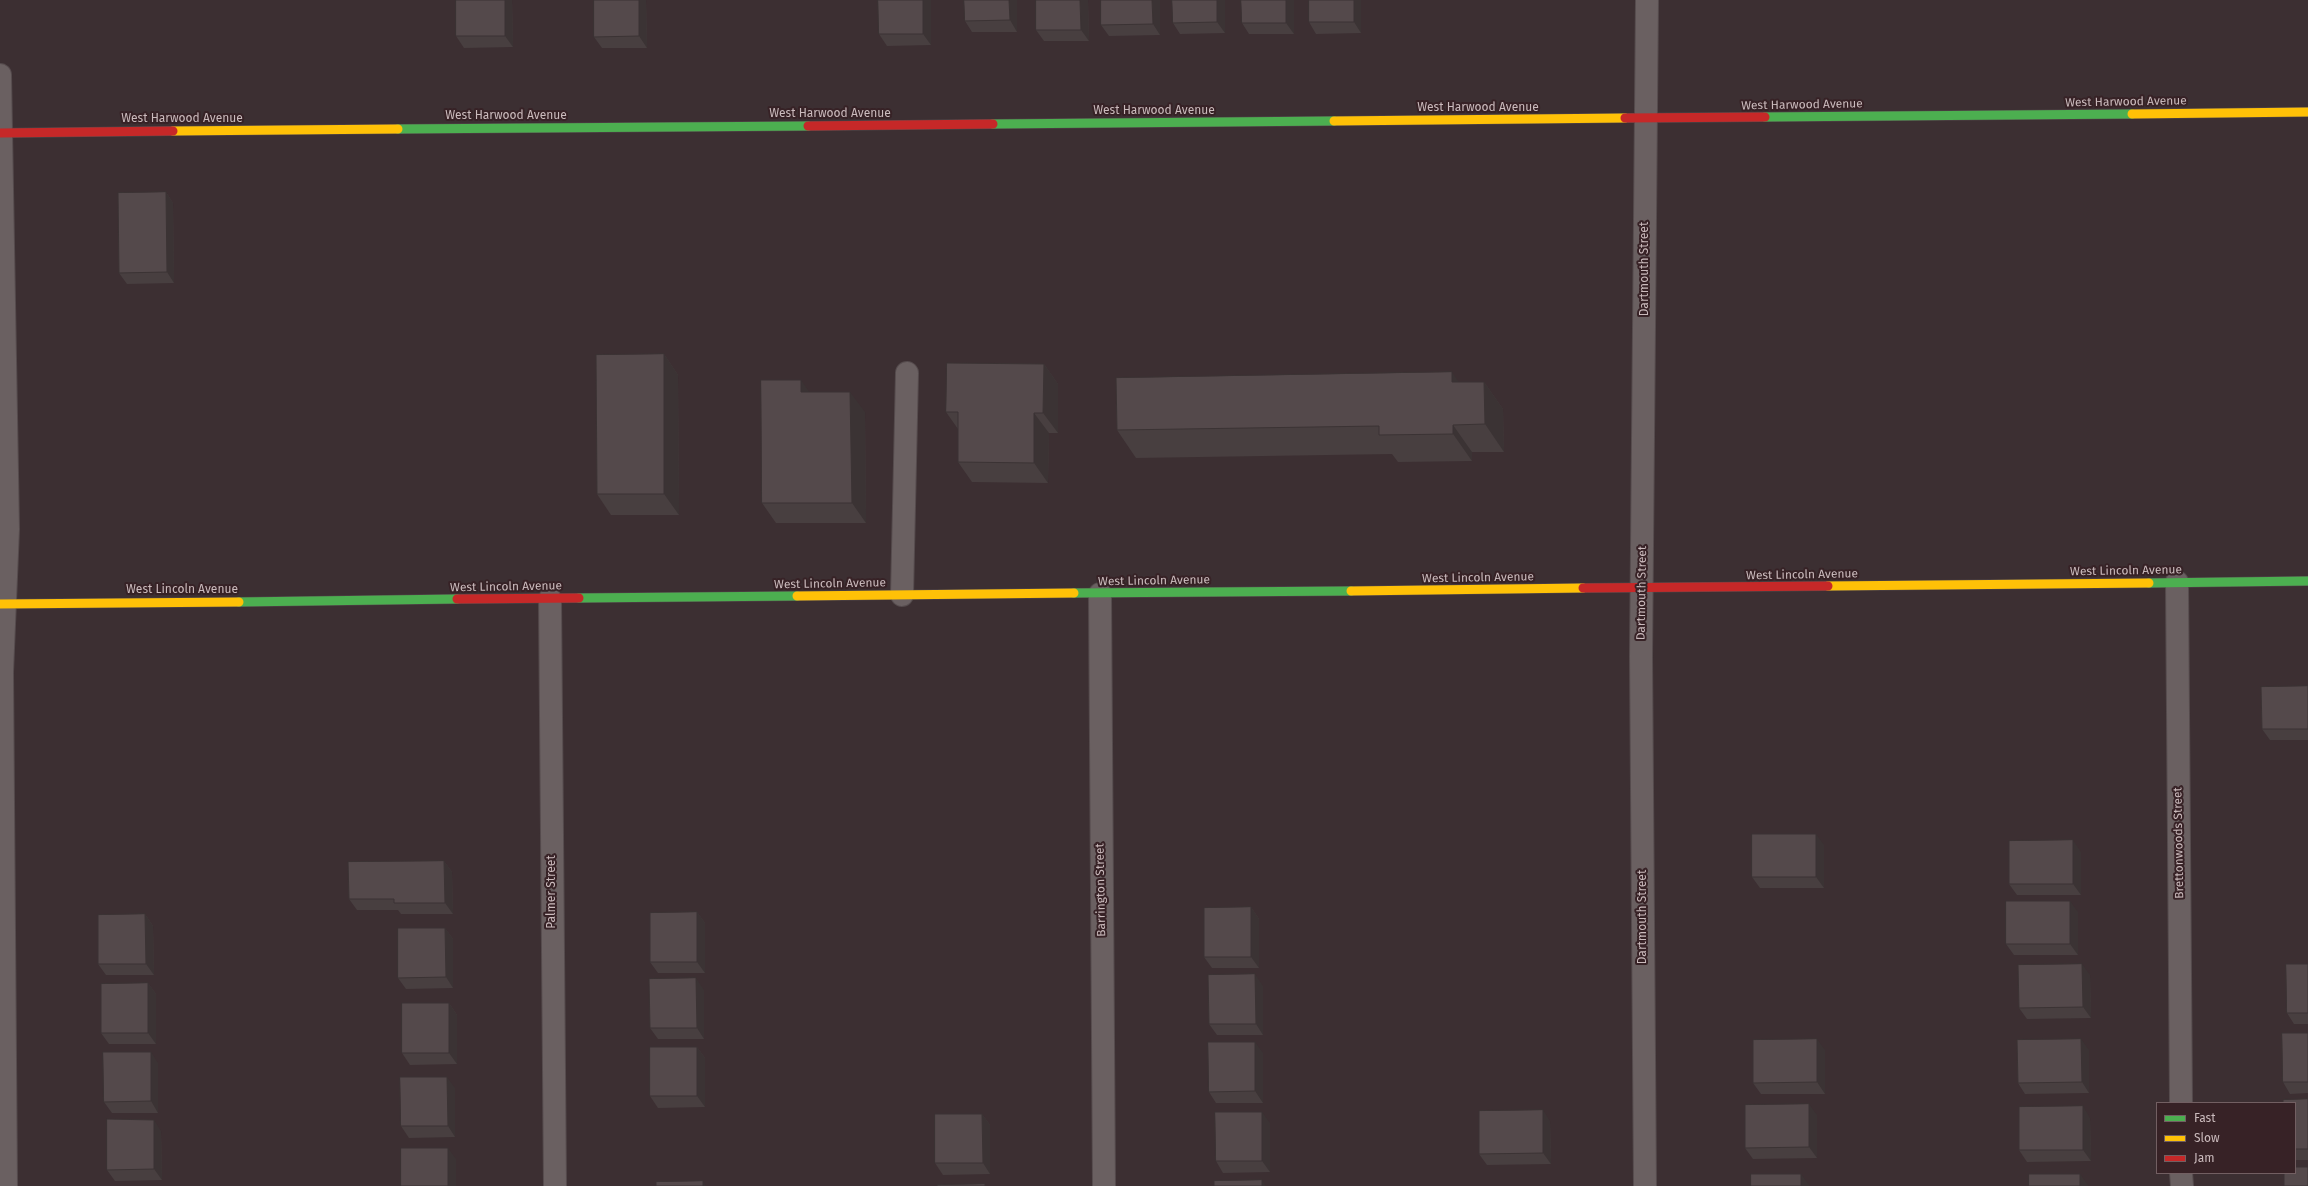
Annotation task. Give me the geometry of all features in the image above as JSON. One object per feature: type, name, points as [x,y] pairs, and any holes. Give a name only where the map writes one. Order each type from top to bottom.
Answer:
[{"type":"street","name":"Dartmouth Street","points":[[1645,1186],[1642,588],[1647,0]]},
{"type":"street","points":[[0,75],[8,529],[3,604],[2,672],[6,1186]]},
{"type":"street","name":"West Harwood Avenue","points":[[0,133],[2308,112]]},
{"type":"street","points":[[902,595],[907,373]]},
{"type":"street","name":"West Lincoln Avenue","points":[[3,604],[2308,581]]},
{"type":"street","name":"Brettonwoods Street","points":[[2177,582],[2181,1102]]},
{"type":"street","name":"Barrington Street","points":[[1100,594],[1104,1186]]},
{"type":"street","name":"Palmer Street","points":[[550,599],[555,1186]]},
{"type":"street","points":[[2182,1174],[2182,1186]]},
{"type":"building","points":[[456,0],[505,0],[505,36],[456,36]]},
{"type":"building","points":[[594,0],[639,0],[639,36],[594,37]]},
{"type":"building","points":[[878,0],[923,0],[923,34],[879,34]]},
{"type":"building","points":[[964,0],[1009,0],[1010,20],[965,21]]},
{"type":"building","points":[[1036,0],[1080,0],[1081,30],[1036,30]]},
{"type":"building","points":[[1101,0],[1152,0],[1153,24],[1101,25]]},
{"type":"building","points":[[1172,0],[1217,0],[1217,22],[1173,23]]},
{"type":"building","points":[[1241,0],[1286,0],[1286,23],[1242,23]]},
{"type":"building","points":[[1309,0],[1354,0],[1354,22],[1309,22]]},
{"type":"building","points":[[166,192],[167,272],[119,273],[118,193]]},
{"type":"building","points":[[664,354],[664,494],[597,494],[596,355]]},
{"type":"building","points":[[947,363],[1044,364],[1043,413],[1034,413],[1034,463],[958,462],[958,412],[946,412]]},
{"type":"building","points":[[1452,372],[1452,382],[1484,382],[1485,424],[1453,425],[1453,434],[1379,435],[1379,426],[1117,430],[1116,378]]},
{"type":"building","points":[[761,380],[801,380],[801,392],[850,392],[852,503],[762,503]]},
{"type":"building","points":[[2308,686],[2308,729],[2262,729],[2261,687]]},
{"type":"building","points":[[1752,834],[1816,834],[1816,877],[1752,877]]},
{"type":"building","points":[[2073,840],[2073,884],[2009,884],[2009,841]]},
{"type":"building","points":[[444,861],[445,903],[394,903],[394,899],[349,899],[348,862]]},
{"type":"building","points":[[2006,901],[2070,901],[2070,944],[2006,944]]},
{"type":"building","points":[[1251,907],[1251,957],[1204,957],[1204,908]]},
{"type":"building","points":[[697,912],[697,962],[650,962],[650,913]]},
{"type":"building","points":[[145,914],[146,964],[98,964],[98,915]]},
{"type":"building","points":[[398,928],[445,928],[446,977],[398,978]]},
{"type":"building","points":[[2082,964],[2083,1007],[2019,1008],[2018,965]]},
{"type":"building","points":[[2286,964],[2308,964],[2308,1013],[2287,1013]]},
{"type":"building","points":[[1255,974],[1256,1024],[1209,1024],[1208,975]]},
{"type":"building","points":[[696,978],[697,1028],[650,1028],[649,979]]},
{"type":"building","points":[[148,983],[148,1033],[101,1033],[101,984]]},
{"type":"building","points":[[402,1003],[449,1003],[449,1053],[402,1053]]},
{"type":"building","points":[[2282,1033],[2308,1033],[2308,1082],[2283,1082]]},
{"type":"building","points":[[1817,1039],[1817,1082],[1753,1083],[1753,1040]]},
{"type":"building","points":[[2081,1039],[2082,1082],[2018,1083],[2017,1040]]},
{"type":"building","points":[[1208,1042],[1255,1042],[1255,1091],[1209,1092]]},
{"type":"building","points":[[650,1047],[697,1047],[697,1096],[650,1096]]},
{"type":"building","points":[[103,1052],[151,1052],[151,1101],[104,1102]]},
{"type":"building","points":[[400,1077],[447,1077],[448,1126],[401,1126]]},
{"type":"building","points":[[2308,1099],[2308,1149],[2296,1149],[2296,1102],[2283,1102],[2283,1100]]},
{"type":"building","points":[[1809,1104],[1809,1147],[1745,1148],[1745,1105]]},
{"type":"building","points":[[2083,1106],[2083,1150],[2019,1150],[2019,1107]]},
{"type":"building","points":[[1543,1110],[1543,1153],[1479,1154],[1479,1111]]},
{"type":"building","points":[[1215,1112],[1262,1112],[1262,1161],[1216,1161]]},
{"type":"building","points":[[935,1114],[982,1114],[983,1163],[935,1163]]},
{"type":"building","points":[[107,1119],[154,1120],[154,1169],[107,1170]]},
{"type":"building","points":[[401,1148],[448,1148],[448,1186],[401,1186]]},
{"type":"building","points":[[2296,1167],[2308,1167],[2308,1186],[2284,1186],[2284,1174],[2296,1174]]},
{"type":"building","points":[[1751,1174],[1801,1174],[1801,1186],[1751,1186]]},
{"type":"building","points":[[2029,1174],[2080,1174],[2080,1186],[2029,1186]]},
{"type":"building","points":[[1262,1180],[1262,1186],[1214,1186],[1214,1181]]},
{"type":"building","points":[[703,1181],[703,1186],[656,1186],[656,1182]]},
{"type":"building","points":[[985,1184],[985,1186],[937,1186],[937,1185]]},
{"type":"traffic: fast","points":[[1765,117],[2132,114]]},
{"type":"traffic: fast","points":[[993,124],[1334,121]]},
{"type":"traffic: fast","points":[[398,129],[808,126]]},
{"type":"traffic: fast","points":[[2149,583],[2308,581]]},
{"type":"traffic: fast","points":[[1074,593],[1351,591]]},
{"type":"traffic: fast","points":[[579,598],[797,596]]},
{"type":"traffic: fast","points":[[239,602],[457,599]]},
{"type":"traffic: slow","points":[[2132,114],[2308,112]]},
{"type":"traffic: slow","points":[[1334,121],[1625,118]]},
{"type":"traffic: slow","points":[[173,131],[398,129]]},
{"type":"traffic: slow","points":[[1828,586],[2149,583]]},
{"type":"traffic: slow","points":[[1351,591],[1583,588]]},
{"type":"traffic: slow","points":[[797,596],[1074,593]]},
{"type":"traffic: slow","points":[[0,604],[239,602]]},
{"type":"traffic: jam","points":[[1625,118],[1765,117]]},
{"type":"traffic: jam","points":[[808,126],[993,124]]},
{"type":"traffic: jam","points":[[0,133],[173,131]]},
{"type":"traffic: jam","points":[[1583,588],[1828,586]]},
{"type":"traffic: jam","points":[[457,599],[579,598]]}]
